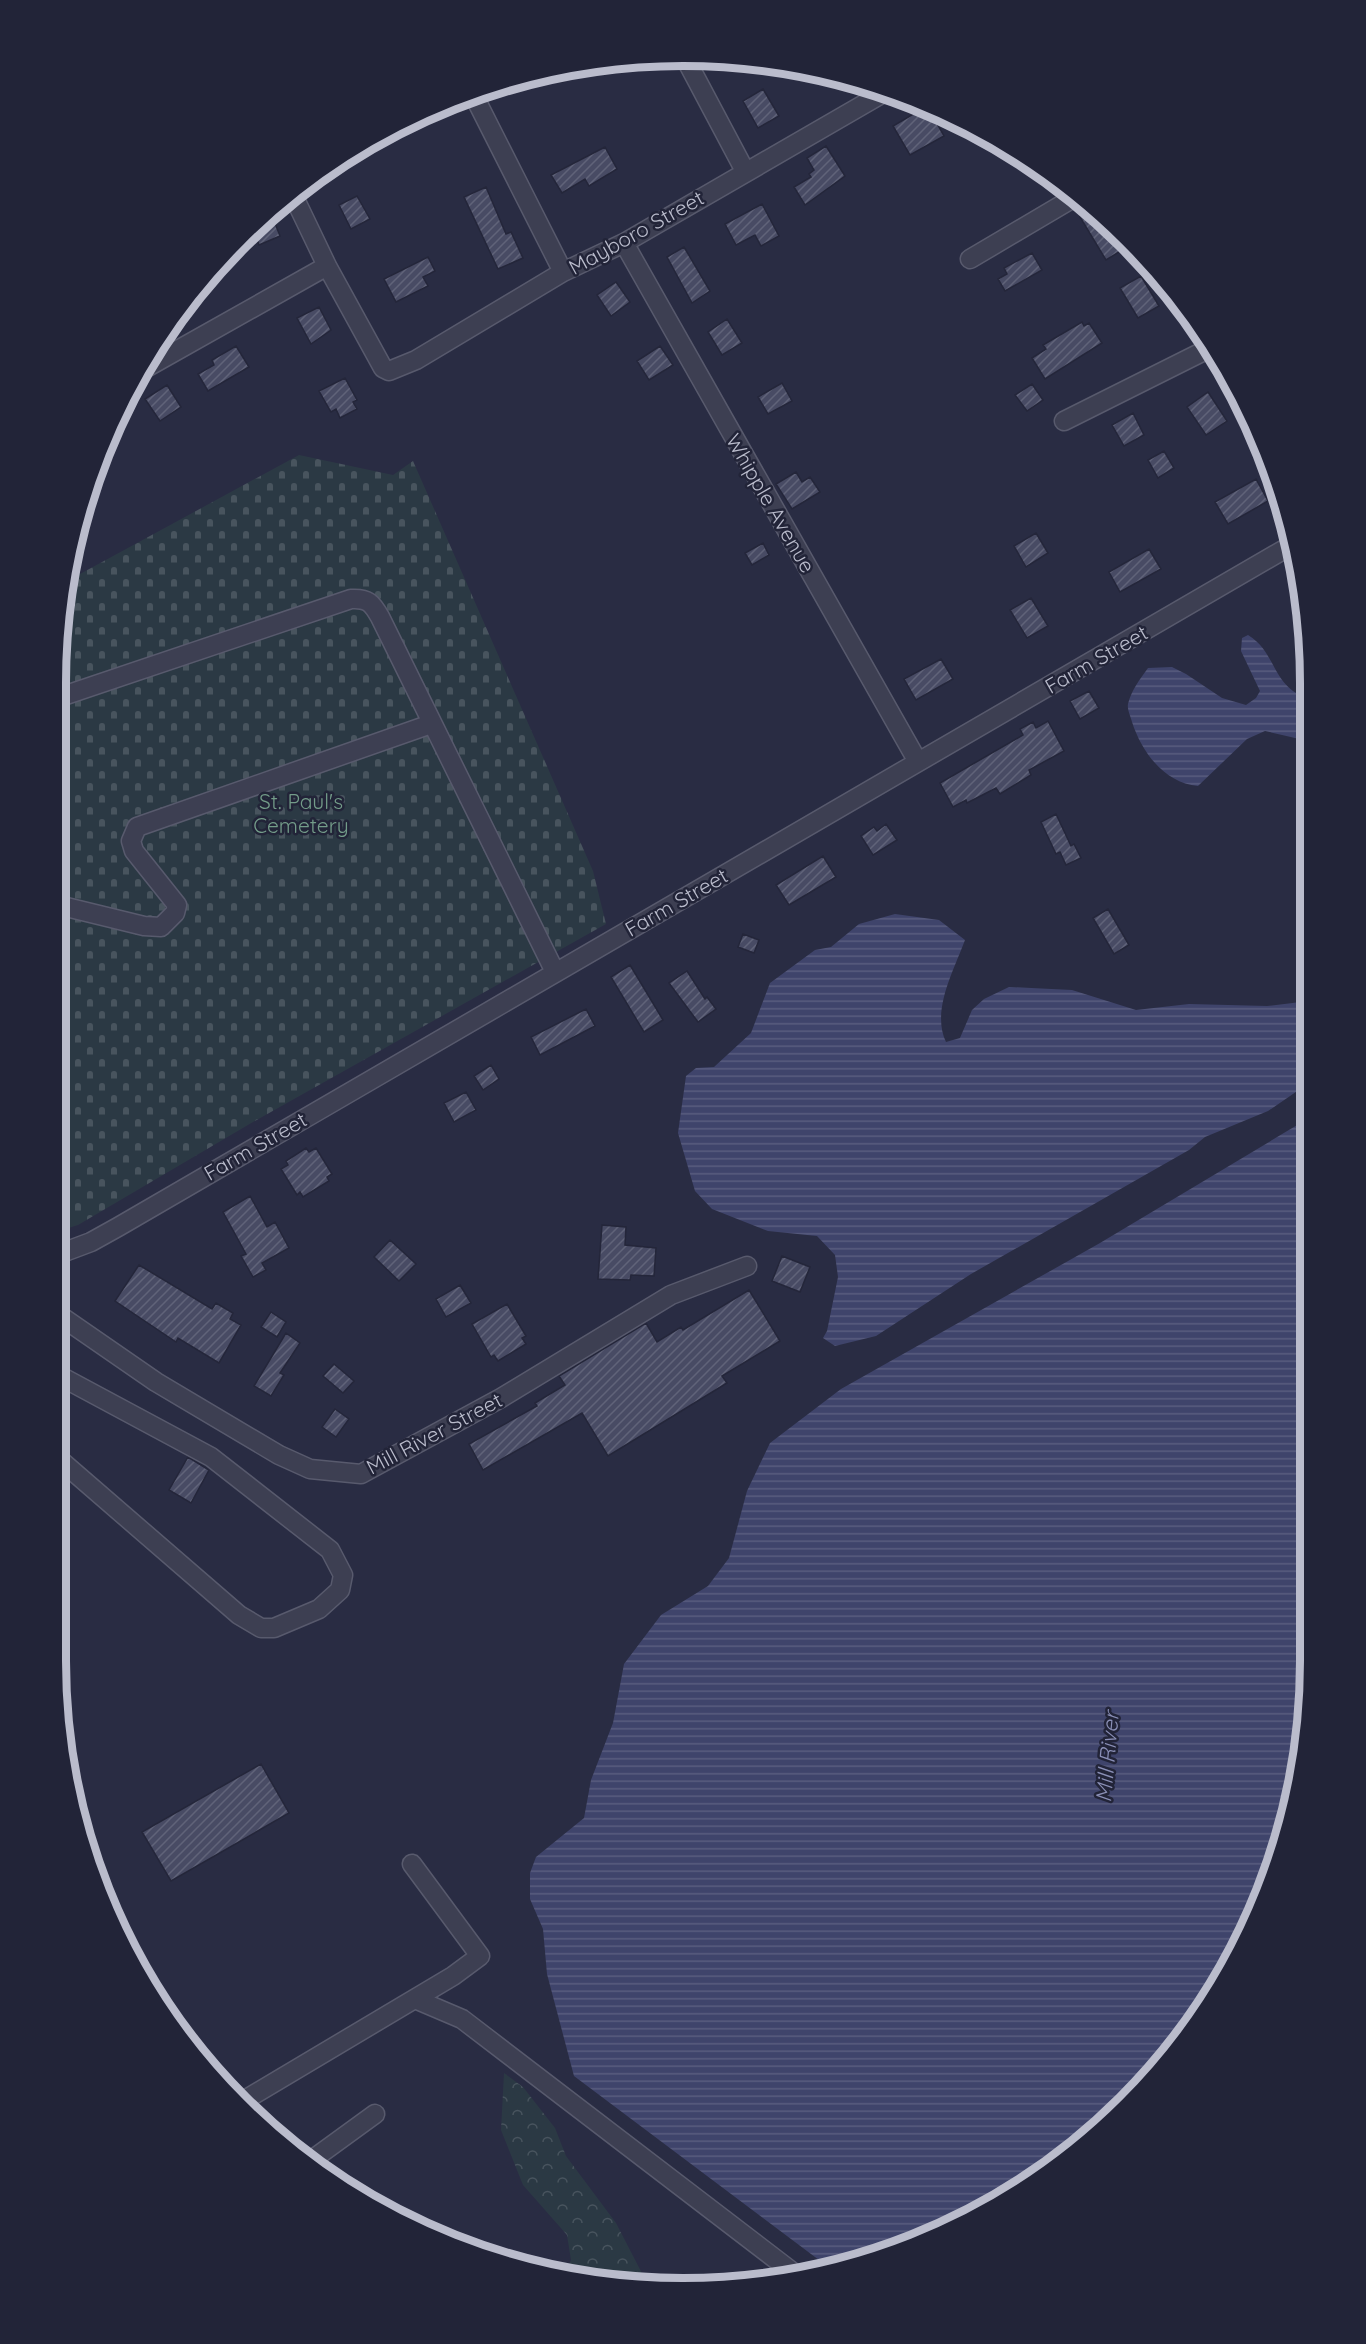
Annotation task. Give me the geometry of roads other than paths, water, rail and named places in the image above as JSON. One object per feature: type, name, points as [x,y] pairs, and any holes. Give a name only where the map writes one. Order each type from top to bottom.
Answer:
[{"type":"street","points":[[689,66],[745,171]]},
{"type":"street","name":"Mayboro Street","points":[[327,266],[383,368],[387,370],[400,368],[563,272],[624,243],[876,97]]},
{"type":"street","points":[[477,102],[563,272]]},
{"type":"street","points":[[970,259],[1068,201]]},
{"type":"street","points":[[156,362],[327,266],[297,202]]},
{"type":"street","name":"Whipple Avenue","points":[[624,243],[918,762]]},
{"type":"street","points":[[1064,421],[1203,351]]},
{"type":"street","name":"Farm Street","points":[[66,1251],[91,1242],[118,1227],[1285,549]]},
{"type":"street","points":[[66,695],[351,599],[364,599],[371,603],[380,617],[555,972]]},
{"type":"street","points":[[66,906],[144,926],[161,927],[175,914],[177,905],[134,852],[131,841],[137,827],[431,724]]},
{"type":"street","name":"Mill River Street","points":[[66,1320],[156,1382],[279,1455],[310,1468],[361,1474],[501,1398],[671,1295],[747,1266]]},
{"type":"street","points":[[66,1382],[211,1457],[330,1550],[343,1575],[340,1590],[319,1609],[274,1628],[261,1628],[239,1616],[66,1465]]},
{"type":"street","points":[[248,2098],[453,1977],[480,1956],[412,1864]]},
{"type":"street","points":[[415,2000],[462,2019],[788,2269]]},
{"type":"street","points":[[316,2157],[375,2114]]},
{"type":"water","points":[[1248,635],[1258,642],[1280,678],[1300,695],[1300,739],[1265,731],[1247,739],[1198,786],[1186,784],[1165,773],[1142,745],[1129,713],[1129,699],[1148,668],[1172,667],[1222,698],[1246,705],[1256,698],[1260,691],[1241,651],[1242,638]]},
{"type":"water","points":[[895,914],[939,920],[965,940],[950,977],[943,1004],[942,1030],[946,1042],[960,1038],[972,1010],[984,999],[1009,987],[1072,990],[1136,1010],[1189,1004],[1267,1006],[1300,1002],[1300,1089],[1268,1111],[1205,1137],[1189,1150],[971,1274],[876,1336],[835,1346],[823,1338],[827,1331],[838,1277],[835,1255],[817,1236],[768,1231],[712,1209],[695,1191],[678,1133],[686,1076],[696,1068],[714,1067],[751,1033],[770,983],[815,950],[831,947],[859,924]]},
{"type":"water","name":"Mill River","points":[[1300,1123],[1299,1701],[1295,1742],[1279,1821],[1253,1897],[1217,1970],[1196,2004],[1147,2068],[1090,2125],[1026,2174],[956,2214],[881,2245],[821,2262],[574,2076],[547,1974],[543,1929],[530,1899],[530,1873],[536,1857],[584,1818],[591,1780],[613,1723],[624,1664],[661,1615],[708,1586],[729,1558],[747,1491],[770,1443],[841,1389],[1100,1243]]},
{"type":"park label","name":"St. Paul's Cemetery","points":[[301,813]]}]
